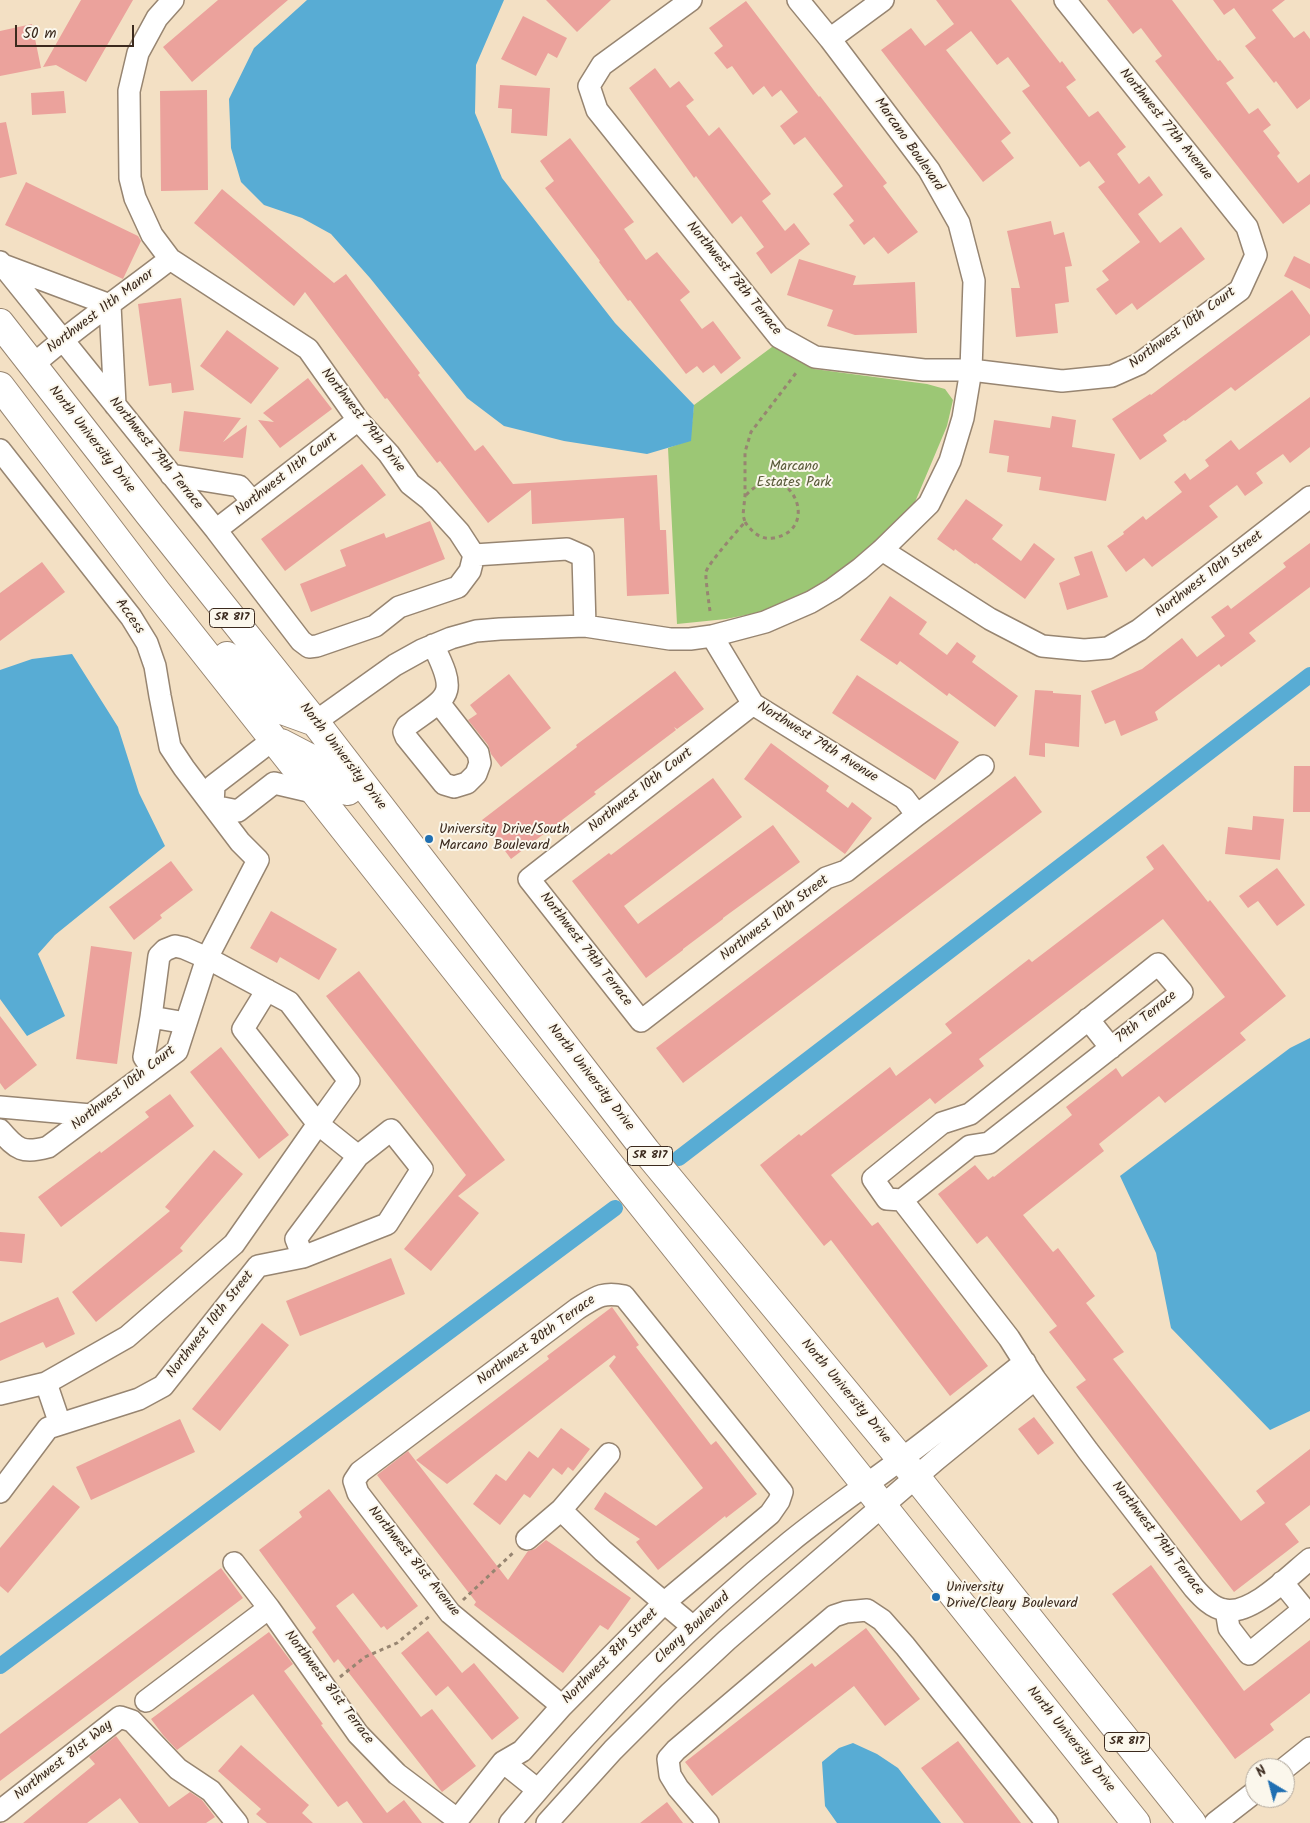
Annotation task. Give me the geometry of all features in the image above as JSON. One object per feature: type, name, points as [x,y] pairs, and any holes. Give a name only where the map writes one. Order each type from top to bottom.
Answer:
[{"type":"main road","name":"North University Drive","points":[[0,323],[315,722],[646,1151],[908,1468],[1192,1823]]},
{"type":"main road","name":"North University Drive","points":[[8,396],[156,591],[1136,1823]]},
{"type":"main road","points":[[8,396],[59,399]]},
{"type":"main road","points":[[156,591],[179,606],[279,708],[315,722]]},
{"type":"main road","points":[[274,739],[329,768],[457,924],[464,928],[475,930]]},
{"type":"street","name":"Northwest 79th Drive","points":[[173,0],[156,18],[141,47],[133,70],[129,91],[130,178],[135,198],[152,235],[170,259],[308,349],[358,420],[389,454],[410,484],[429,498],[459,532],[474,555]]},
{"type":"street","name":"Northwest 78th Terrace","points":[[691,0],[602,65],[589,86],[597,110],[779,336],[815,357],[924,370],[971,370]]},
{"type":"street","name":"Marcano Boulevard","points":[[315,722],[395,665],[450,638],[476,631],[585,626],[670,639],[712,636],[764,622],[811,602],[833,589],[882,550],[929,504],[950,461],[963,418],[971,370],[974,281],[959,223],[929,170],[830,39],[798,0]]},
{"type":"street","points":[[830,39],[883,0]]},
{"type":"street","name":"Northwest 77th Avenue","points":[[1065,0],[1247,228],[1256,255]]},
{"type":"street","name":"Northwest 10th Court","points":[[971,370],[1062,381],[1112,376],[1139,364],[1240,290],[1256,255]]},
{"type":"street","name":"Northwest 11th Manor","points":[[33,365],[63,339],[170,259]]},
{"type":"street","points":[[1,264],[110,305],[115,404]]},
{"type":"street","name":"Northwest 79th Terrace","points":[[1,264],[216,530],[301,641],[309,647],[375,626],[399,607],[458,587],[470,570],[474,555]]},
{"type":"street","name":"Northwest 11th Court","points":[[216,530],[358,420]]},
{"type":"street","name":"Access","points":[[0,450],[131,618],[147,643],[155,666],[170,746],[212,806],[240,842],[258,860]]},
{"type":"street","points":[[171,475],[239,486],[252,501]]},
{"type":"street","name":"Northwest 10th Street","points":[[882,550],[990,619],[1042,646],[1084,650],[1108,648],[1139,630],[1310,497]]},
{"type":"street","points":[[474,555],[567,549],[583,556],[585,626]]},
{"type":"street","name":"Northwest 79th Avenue","points":[[712,636],[753,704],[904,798],[917,815]]},
{"type":"street","points":[[434,645],[445,668],[448,680],[447,690],[443,700],[439,703]]},
{"type":"street","name":"Northwest 10th Court","points":[[529,879],[753,704]]},
{"type":"street","points":[[274,739],[214,785],[212,806],[238,811],[274,783],[317,793]]},
{"type":"street","name":"Northwest 10th Street","points":[[641,1021],[826,878],[846,871],[983,766]]},
{"type":"street","name":"Northwest 10th Court","points":[[0,1130],[12,1145],[31,1152],[48,1147],[177,1051],[207,958],[258,860]]},
{"type":"street","name":"Northwest 79th Terrace","points":[[529,879],[641,1021]]},
{"type":"street","points":[[0,1394],[46,1383],[127,1337],[234,1244],[349,1081],[289,1002],[207,958],[175,946],[165,950],[159,956],[144,1057],[152,1069]]},
{"type":"street","name":"79th Terrace","points":[[1158,964],[1182,992],[1111,1048],[989,1143],[970,1146],[902,1200],[887,1198],[873,1179],[942,1123],[970,1114],[1158,964]]},
{"type":"street","points":[[267,990],[243,1029],[318,1124],[358,1156],[296,1239],[303,1257]]},
{"type":"street","points":[[151,1017],[186,1023]]},
{"type":"street","points":[[1088,1019],[1111,1048]]},
{"type":"street","points":[[0,1107],[91,1115]]},
{"type":"street","points":[[958,1118],[970,1146]]},
{"type":"street","name":"Northwest 10th Street","points":[[54,1426],[139,1399],[163,1386],[258,1266],[303,1257],[386,1224],[422,1168],[391,1130],[358,1156]]},
{"type":"street","name":"Northwest 79th Terrace","points":[[902,1200],[1009,1338],[1088,1451],[1194,1588],[1214,1606],[1226,1610]]},
{"type":"street","points":[[234,1244],[258,1266]]},
{"type":"street","name":"Northwest 80th Terrace","points":[[358,1493],[354,1481],[360,1472],[577,1310],[596,1298],[610,1293],[624,1296],[782,1492],[779,1501]]},
{"type":"street","points":[[528,1815],[555,1821],[613,1750],[670,1693],[727,1640],[883,1506],[908,1468],[1030,1370]]},
{"type":"street","points":[[0,1492],[54,1426],[46,1383]]},
{"type":"street","points":[[528,1539],[561,1510],[609,1454]]},
{"type":"street","name":"Cleary Boulevard","points":[[510,1823],[528,1815],[538,1790],[622,1696],[693,1627],[790,1542],[866,1485],[908,1468]]},
{"type":"street","name":"Northwest 81st Avenue","points":[[358,1493],[447,1609],[562,1706]]},
{"type":"street","name":"Northwest 8th Street","points":[[456,1821],[503,1762],[522,1751],[562,1706],[665,1602],[770,1514],[779,1501]]},
{"type":"street","points":[[561,1510],[602,1551],[693,1627]]},
{"type":"street","points":[[1282,1582],[1304,1609],[1248,1654],[1229,1628],[1226,1610],[1242,1608],[1256,1603],[1310,1559]]},
{"type":"street","name":"Northwest 81st Terrace","points":[[234,1562],[358,1734],[398,1774],[456,1821]]},
{"type":"street","points":[[146,1701],[269,1608]]},
{"type":"street","points":[[708,1823],[678,1788],[670,1775],[668,1758],[834,1616],[846,1612],[867,1610],[882,1620],[905,1646],[1047,1823]]},
{"type":"street","name":"Northwest 81st Way","points":[[0,1811],[120,1717],[132,1721],[178,1769],[211,1791],[237,1823]]},
{"type":"street","points":[[1295,1760],[1310,1748]]},
{"type":"street","points":[[503,1762],[538,1790]]},
{"type":"street","points":[[1215,1823],[1245,1800]]},
{"type":"path","points":[[745,496],[765,483],[778,483],[789,488],[797,500],[798,512],[794,526],[788,532],[770,539],[755,535],[744,522],[743,515],[745,452],[751,432],[796,373]]},
{"type":"path","points":[[710,611],[706,572],[712,560],[721,552],[744,522]]},
{"type":"path","points":[[326,1688],[364,1657],[397,1643],[447,1609],[528,1539]]},
{"type":"green space","name":"Marcano Estates Park","points":[[776,344],[814,369],[927,384],[945,389],[953,400],[947,426],[915,502],[868,558],[786,607],[726,619],[677,624],[668,448],[690,440],[694,405]]},
{"type":"water","points":[[307,0],[504,0],[476,65],[475,113],[502,178],[615,323],[694,405],[691,441],[647,454],[564,441],[504,426],[467,398],[370,278],[331,234],[302,218],[264,205],[241,182],[231,148],[229,99],[254,48]]},
{"type":"water","points":[[72,654],[118,727],[139,793],[165,846],[55,935],[38,954],[65,1016],[27,1036],[0,999],[0,670],[32,659]]},
{"type":"water","points":[[1310,1038],[1310,1411],[1270,1430],[1171,1328],[1156,1253],[1120,1176],[1290,1048]]},
{"type":"water","points":[[853,1743],[877,1754],[898,1768],[941,1823],[837,1823],[825,1806],[822,1762],[839,1748]]},
{"type":"building","points":[[81,0],[133,0],[86,82],[56,65],[43,67]]},
{"type":"building","points":[[218,0],[288,0],[192,82],[163,47]]},
{"type":"building","points":[[546,0],[611,0],[577,32]]},
{"type":"building","points":[[936,0],[1011,0],[1060,63],[1062,61],[1076,80],[1066,87],[1089,117],[1098,111],[1126,147],[1117,154],[1139,184],[1149,176],[1163,195],[1138,214],[1160,243],[1181,227],[1205,259],[1137,310],[1132,303],[1116,315],[1096,289],[1109,280],[1102,271],[1140,242],[1098,187],[1105,182],[1089,161],[1080,167],[1022,91],[1030,86],[1008,57],[997,65],[971,31],[946,50],[1011,133],[1001,141],[1014,158],[983,182],[881,50],[911,28],[925,46],[954,24]]},
{"type":"building","points":[[1107,0],[1172,0],[1218,61],[1220,60],[1234,78],[1226,83],[1249,114],[1258,108],[1271,125],[1263,131],[1280,153],[1277,156],[1298,183],[1310,174],[1310,204],[1283,224],[1155,61],[1162,56],[1141,28],[1133,34]]},
{"type":"building","points":[[1213,0],[1285,0],[1272,10],[1294,38],[1304,31],[1310,39],[1310,99],[1297,109],[1276,81],[1274,83],[1245,46],[1256,38],[1234,8],[1224,15]]},
{"type":"building","points":[[746,1],[887,183],[883,186],[918,232],[888,254],[874,237],[864,245],[849,225],[854,221],[833,194],[843,186],[805,137],[794,145],[780,126],[798,112],[781,90],[772,97],[764,86],[753,95],[732,66],[727,69],[714,53],[723,46],[709,28]]},
{"type":"building","points":[[523,16],[567,38],[557,58],[548,53],[536,76],[501,59]]},
{"type":"building","points":[[32,24],[41,68],[0,76],[0,31]]},
{"type":"building","points":[[655,68],[670,88],[679,81],[694,100],[686,106],[709,136],[719,127],[771,194],[762,201],[785,231],[794,223],[810,244],[771,274],[756,253],[764,247],[741,216],[732,224],[696,176],[694,178],[629,88]]},
{"type":"building","points":[[500,85],[550,88],[547,136],[511,133],[512,109],[498,108]]},
{"type":"building","points":[[207,90],[208,190],[161,191],[160,91]]},
{"type":"building","points":[[64,91],[66,113],[32,115],[31,93]]},
{"type":"building","points":[[6,122],[17,174],[0,178],[0,123]]},
{"type":"building","points":[[570,138],[634,222],[624,229],[646,260],[657,252],[690,292],[680,300],[702,329],[713,321],[741,358],[721,374],[714,365],[703,373],[697,366],[686,374],[630,300],[628,301],[545,188],[554,181],[540,161]]},
{"type":"building","points":[[26,182],[138,236],[141,241],[123,279],[5,225]]},
{"type":"building","points":[[222,189],[334,283],[346,274],[475,451],[483,445],[513,484],[657,475],[660,530],[666,530],[669,594],[627,596],[624,518],[532,524],[531,490],[488,523],[440,461],[437,463],[387,398],[385,399],[305,292],[294,306],[194,223]]},
{"type":"building","points":[[1051,221],[1054,235],[1064,232],[1072,266],[1065,267],[1069,302],[1055,304],[1058,333],[1016,337],[1011,288],[1020,288],[1007,231]]},
{"type":"building","points":[[1294,256],[1310,264],[1310,289],[1284,276]]},
{"type":"building","points":[[799,259],[856,276],[853,285],[915,282],[917,333],[855,335],[827,326],[833,310],[787,295]]},
{"type":"building","points":[[1292,290],[1310,315],[1310,335],[1235,391],[1231,387],[1163,435],[1167,441],[1140,460],[1112,419],[1151,395]]},
{"type":"building","points":[[181,298],[194,390],[172,393],[171,383],[149,386],[138,304]]},
{"type":"building","points":[[227,330],[279,368],[251,404],[200,366]]},
{"type":"building","points":[[308,378],[332,409],[280,448],[258,420],[274,422],[263,413]]},
{"type":"building","points":[[1310,397],[1310,447],[1290,463],[1283,454],[1256,473],[1263,483],[1245,496],[1237,485],[1209,506],[1218,517],[1152,567],[1144,558],[1126,572],[1107,546],[1124,534],[1123,532],[1143,516],[1146,520],[1182,492],[1174,482],[1185,473],[1190,480],[1209,466],[1205,460],[1231,440],[1239,450]]},
{"type":"building","points":[[184,411],[241,418],[223,442],[247,425],[243,458],[179,451]]},
{"type":"building","points":[[1052,416],[1076,420],[1072,447],[1115,454],[1106,501],[1039,490],[1041,477],[1007,472],[1009,456],[989,453],[994,420],[1050,428]]},
{"type":"building","points":[[362,464],[386,495],[285,571],[261,539]]},
{"type":"building","points":[[966,499],[1003,525],[992,539],[1021,561],[1034,543],[1055,559],[1025,599],[976,563],[937,539]]},
{"type":"building","points":[[430,521],[445,559],[311,612],[300,584],[346,566],[340,550],[384,533],[386,538]]},
{"type":"building","points":[[1310,543],[1310,587],[1249,633],[1256,641],[1221,667],[1219,664],[1155,712],[1158,720],[1121,736],[1115,720],[1105,724],[1091,691],[1142,669],[1182,638],[1197,657],[1225,636],[1211,617],[1228,605],[1231,609],[1286,567],[1283,563]]},
{"type":"building","points":[[1092,551],[1108,597],[1067,610],[1059,583],[1080,575],[1074,557]]},
{"type":"building","points":[[42,562],[65,592],[0,641],[0,593]]},
{"type":"building","points":[[890,596],[927,622],[919,634],[947,655],[957,642],[976,656],[972,662],[1018,696],[995,727],[949,693],[947,696],[900,661],[897,665],[860,640]]},
{"type":"building","points":[[675,671],[704,709],[677,729],[674,727],[676,730],[594,792],[596,794],[511,859],[482,820],[577,747],[576,745]]},
{"type":"building","points":[[509,674],[551,728],[501,767],[491,754],[488,745],[468,720],[477,714],[470,705]]},
{"type":"building","points":[[857,675],[959,742],[935,780],[832,713]]},
{"type":"building","points":[[1035,690],[1081,695],[1079,747],[1045,743],[1045,757],[1029,755]]},
{"type":"building","points":[[771,743],[829,786],[826,791],[848,808],[852,802],[872,818],[845,854],[744,779]]},
{"type":"building","points":[[1294,766],[1310,766],[1310,812],[1293,812]]},
{"type":"building","points":[[1015,776],[1042,812],[683,1083],[656,1048]]},
{"type":"building","points":[[713,778],[742,817],[624,906],[638,924],[773,825],[800,862],[723,918],[646,978],[572,881],[609,853],[611,855]]},
{"type":"building","points":[[1253,816],[1284,819],[1280,860],[1225,854],[1228,827],[1252,830]]},
{"type":"building","points":[[1163,844],[1208,902],[1210,900],[1286,996],[1240,1033],[1246,1040],[1165,1103],[1159,1096],[1099,1144],[1104,1151],[1023,1215],[1053,1252],[1058,1248],[1095,1296],[1086,1303],[1124,1352],[1113,1359],[1241,1521],[1265,1503],[1256,1491],[1310,1449],[1310,1505],[1285,1524],[1299,1542],[1234,1592],[1076,1387],[1086,1380],[1049,1332],[1057,1326],[987,1236],[977,1244],[938,1194],[975,1165],[988,1180],[994,1177],[1072,1115],[1066,1107],[1116,1068],[1122,1077],[1225,997],[1163,919],[979,1059],[984,1066],[935,1104],[930,1098],[831,1175],[872,1226],[878,1222],[988,1366],[950,1396],[831,1240],[824,1246],[760,1165],[799,1134],[801,1136],[890,1067],[896,1076],[952,1033],[945,1024],[1029,959],[1032,962],[1154,869],[1146,857]]},
{"type":"building","points":[[171,861],[193,890],[160,915],[162,918],[134,940],[109,907]]},
{"type":"building","points":[[1277,868],[1305,905],[1277,926],[1258,901],[1248,908],[1239,896]]},
{"type":"building","points":[[271,911],[337,949],[319,980],[280,957],[277,963],[250,948]]},
{"type":"building","points":[[91,946],[132,952],[117,1064],[76,1059]]},
{"type":"building","points":[[359,971],[505,1160],[458,1196],[479,1213],[431,1271],[404,1249],[466,1175],[326,996]]},
{"type":"building","points":[[0,1016],[37,1065],[5,1090],[0,1083]]},
{"type":"building","points":[[221,1047],[289,1135],[259,1159],[190,1072]]},
{"type":"building","points":[[170,1094],[194,1126],[61,1227],[38,1197],[149,1117],[145,1112]]},
{"type":"building","points":[[214,1150],[243,1174],[180,1248],[183,1251],[96,1322],[72,1292],[170,1211],[165,1207]]},
{"type":"building","points":[[0,1232],[25,1234],[22,1263],[0,1261]]},
{"type":"building","points":[[391,1258],[405,1294],[300,1336],[286,1301]]},
{"type":"building","points":[[58,1297],[75,1334],[46,1348],[43,1342],[0,1361],[0,1323]]},
{"type":"building","points":[[612,1307],[639,1345],[636,1347],[711,1445],[716,1441],[757,1494],[726,1518],[725,1516],[658,1570],[636,1542],[640,1539],[594,1509],[605,1492],[656,1526],[703,1488],[609,1366],[616,1357],[614,1355],[447,1484],[416,1460],[549,1359],[547,1356]]},
{"type":"building","points":[[262,1323],[289,1345],[220,1431],[192,1409]]},
{"type":"building","points":[[1034,1417],[1054,1443],[1038,1455],[1018,1429]]},
{"type":"building","points":[[180,1419],[195,1452],[91,1500],[76,1467]]},
{"type":"building","points":[[561,1428],[590,1449],[573,1471],[568,1467],[562,1475],[553,1468],[530,1498],[524,1494],[500,1525],[473,1504],[496,1474],[506,1481],[529,1451],[538,1458]]},
{"type":"building","points":[[408,1451],[508,1580],[528,1551],[535,1549],[546,1540],[631,1598],[608,1630],[600,1625],[563,1673],[474,1605],[476,1602],[377,1475]]},
{"type":"building","points":[[53,1485],[80,1507],[8,1593],[0,1586],[0,1548]]},
{"type":"building","points":[[329,1489],[418,1606],[387,1630],[384,1626],[381,1628],[353,1593],[336,1606],[421,1717],[432,1709],[476,1766],[442,1792],[338,1659],[334,1663],[312,1632],[316,1628],[259,1550],[302,1517],[299,1512]]},
{"type":"building","points":[[1151,1565],[1244,1691],[1310,1640],[1310,1693],[1270,1724],[1274,1730],[1235,1759],[1112,1594]]},
{"type":"building","points":[[221,1568],[243,1598],[0,1781],[0,1734]]},
{"type":"building","points":[[866,1628],[920,1699],[885,1726],[854,1686],[712,1796],[685,1762],[812,1663],[815,1667]]},
{"type":"building","points":[[428,1631],[462,1673],[474,1663],[519,1718],[492,1740],[448,1686],[436,1696],[401,1653]]},
{"type":"building","points":[[269,1632],[293,1664],[284,1671],[323,1724],[321,1725],[387,1813],[404,1800],[422,1823],[363,1823],[347,1801],[338,1807],[253,1694],[177,1750],[163,1735],[151,1719]]},
{"type":"building","points":[[116,1736],[169,1807],[190,1792],[202,1800],[215,1817],[206,1823],[139,1823],[120,1798],[87,1823],[23,1823],[95,1764],[89,1757]]},
{"type":"building","points":[[958,1741],[1021,1823],[964,1823],[921,1768]]},
{"type":"building","points":[[241,1745],[309,1805],[302,1813],[313,1823],[267,1823],[256,1814],[261,1809],[218,1771]]},
{"type":"building","points":[[667,1802],[683,1823],[640,1823]]},
{"type":"waterway","points":[[679,1158],[1310,675]]},
{"type":"waterway","points":[[0,1666],[615,1208]]},
{"type":"place","name":"University Drive/South Marcano Boulevard","points":[[429,839]]},
{"type":"place","name":"University Drive/Cleary Boulevard","points":[[936,1597]]}]
